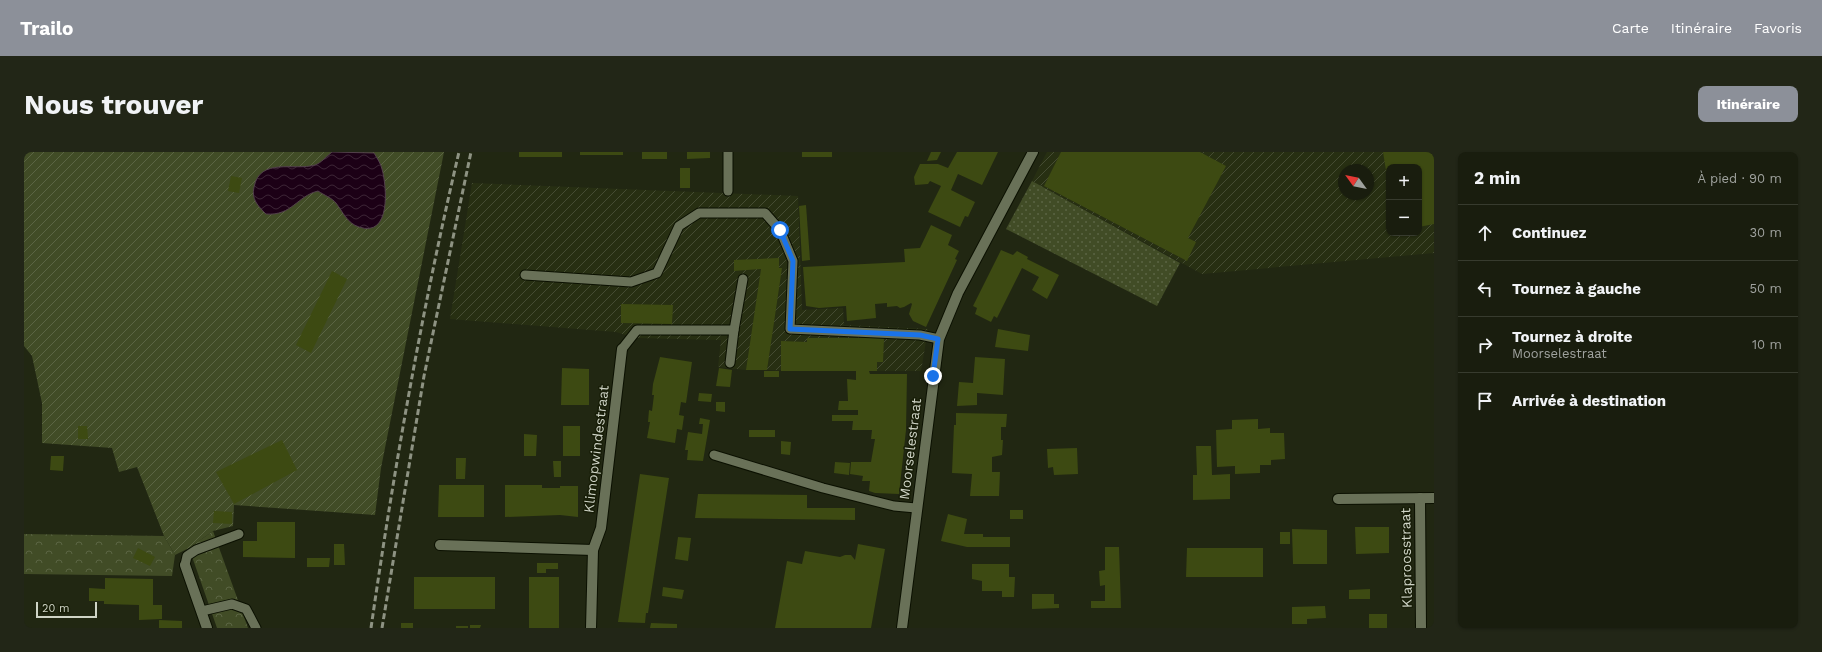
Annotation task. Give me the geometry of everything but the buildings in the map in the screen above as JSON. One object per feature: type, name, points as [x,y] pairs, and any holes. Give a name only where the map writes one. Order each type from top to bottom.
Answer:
[{"type":"street","name":"Moorselestraat","points":[[902,628],[938,339],[958,293],[1033,152]]},
{"type":"street","name":"Klimopwindestraat","points":[[591,628],[593,550],[601,528],[622,350]]},
{"type":"street","points":[[1420,498],[1434,498]]},
{"type":"street","name":"Klaproosstraat","points":[[1338,499],[1420,498],[1421,628]]},
{"type":"street","points":[[440,546],[593,550]]},
{"type":"street","points":[[184,565],[207,628]]},
{"type":"lane","points":[[728,152],[728,191]]},
{"type":"lane","points":[[525,275],[631,282],[657,273],[679,226],[699,213],[764,213],[780,230],[793,261],[790,329],[920,335],[938,339]]},
{"type":"lane","points":[[730,363],[743,279]]},
{"type":"lane","points":[[622,350],[637,330],[734,330]]},
{"type":"lane","points":[[714,455],[894,506],[916,508]]},
{"type":"lane","points":[[184,565],[187,556],[196,550],[239,534]]},
{"type":"lane","points":[[202,611],[232,604],[246,609],[256,628]]},
{"type":"shaded area","points":[[1047,152],[1434,152],[1434,253],[1202,274],[1032,181]]},
{"type":"shaded area","points":[[472,183],[798,196],[802,310],[843,308],[844,325],[928,329],[921,371],[746,370],[718,367],[721,340],[636,338],[616,332],[450,319]]},
{"type":"green space","points":[[24,152],[444,152],[381,468],[375,515],[234,505],[233,526],[213,531],[189,548],[175,555],[164,536],[137,467],[119,472],[112,448],[42,443],[42,403],[32,356],[24,346]]},
{"type":"green space","points":[[1032,181],[1180,263],[1157,306],[1006,229]]},
{"type":"green space","points":[[213,531],[248,628],[217,628],[189,548]]},
{"type":"green space","points":[[24,534],[164,536],[175,555],[172,576],[24,574]]},
{"type":"water","points":[[332,152],[374,153],[379,161],[384,177],[385,198],[382,218],[377,225],[369,228],[359,227],[351,223],[334,201],[318,191],[305,197],[288,209],[275,214],[266,214],[254,199],[253,191],[257,178],[263,172],[270,168],[315,165]]},
{"type":"railway","points":[[371,628],[389,509],[410,389],[433,270],[459,152]]},
{"type":"railway","points":[[382,628],[424,376],[471,152]]},
{"type":"route","points":[[780,230],[793,261],[790,329],[920,335],[938,339],[933,376]]}]
